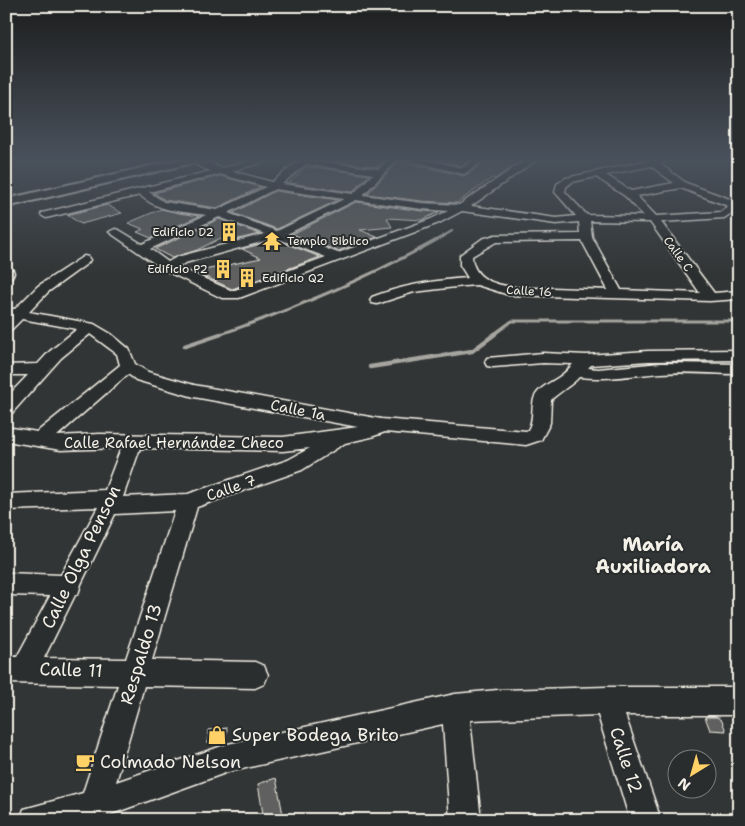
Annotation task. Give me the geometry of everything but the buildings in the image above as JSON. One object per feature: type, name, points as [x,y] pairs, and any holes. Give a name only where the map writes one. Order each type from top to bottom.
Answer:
[{"type":"main road","points":[[6,203],[30,198]]},
{"type":"street","points":[[46,215],[113,198]]},
{"type":"street","points":[[150,198],[162,205],[218,213],[338,257]]},
{"type":"street","points":[[141,249],[250,198]]},
{"type":"street","points":[[168,267],[181,260],[279,234],[354,198]]},
{"type":"street","points":[[359,198],[556,220],[584,218],[652,219],[724,215],[738,222]]},
{"type":"street","points":[[115,232],[168,267],[230,295],[419,228],[461,208],[477,198]]},
{"type":"street","points":[[565,198],[584,218],[586,237],[617,295]]},
{"type":"street","name":"Calle C","points":[[632,198],[652,219],[710,297]]},
{"type":"street","points":[[717,198],[737,205]]},
{"type":"street","points":[[724,215],[737,205]]},
{"type":"street","points":[[477,281],[466,266],[466,255],[486,242],[495,239],[586,237]]},
{"type":"street","points":[[6,327],[12,313],[84,260]]},
{"type":"street","points":[[377,300],[425,285],[477,281]]},
{"type":"street","name":"Calle 16","points":[[477,281],[491,287],[509,291],[710,297],[739,295]]},
{"type":"street","points":[[12,313],[89,327],[106,337],[124,352],[128,366],[41,439]]},
{"type":"street","points":[[6,408],[55,355],[89,327]]},
{"type":"street","points":[[580,365],[658,356],[739,355]]},
{"type":"street","points":[[493,362],[543,358],[580,365],[598,374],[661,368],[739,369]]},
{"type":"street","name":"Calle 1a","points":[[128,366],[142,376],[194,391],[381,425],[526,438],[535,435],[541,424],[543,398],[556,385],[568,379],[580,365]]},
{"type":"street","points":[[6,370],[42,369]]},
{"type":"street","points":[[342,437],[371,430],[381,425]]},
{"type":"street","name":"Calle Rafael Hernández Checo","points":[[6,434],[62,443],[100,441],[283,444],[342,437]]},
{"type":"street","name":"Calle 7","points":[[6,502],[188,502],[295,466],[342,437]]},
{"type":"street","name":"Calle Olga Penson","points":[[16,670],[70,586],[111,502],[133,442]]},
{"type":"street","name":"Respaldo 13","points":[[94,805],[188,502]]},
{"type":"street","points":[[6,584],[70,586]]},
{"type":"street","name":"Calle 11","points":[[16,670],[255,675]]},
{"type":"street","points":[[35,820],[94,805],[228,758],[455,708],[498,704],[607,701],[739,701]]},
{"type":"street","name":"Calle 12","points":[[607,701],[646,820]]},
{"type":"street","points":[[455,708],[466,820]]},
{"type":"waterway","points":[[442,237],[452,231]]},
{"type":"waterway","points":[[218,335],[333,291],[389,265],[444,236]]},
{"type":"waterway","points":[[493,335],[512,321],[739,321]]},
{"type":"waterway","points":[[370,367],[472,351],[495,334]]},
{"type":"waterway","points":[[185,346],[218,335]]},
{"type":"place","name":"Edificio D2","points":[[229,232]]},
{"type":"place","name":"Templo Biblico","points":[[272,241]]},
{"type":"place","name":"Edificio P2","points":[[223,269]]},
{"type":"place","name":"Edificio Q2","points":[[247,278]]},
{"type":"place","name":"Super Bodega Brito","points":[[217,735]]},
{"type":"place","name":"Colmado Nelson","points":[[85,762]]},
{"type":"district","name":"María Auxiliadora","points":[[653,555]]}]
